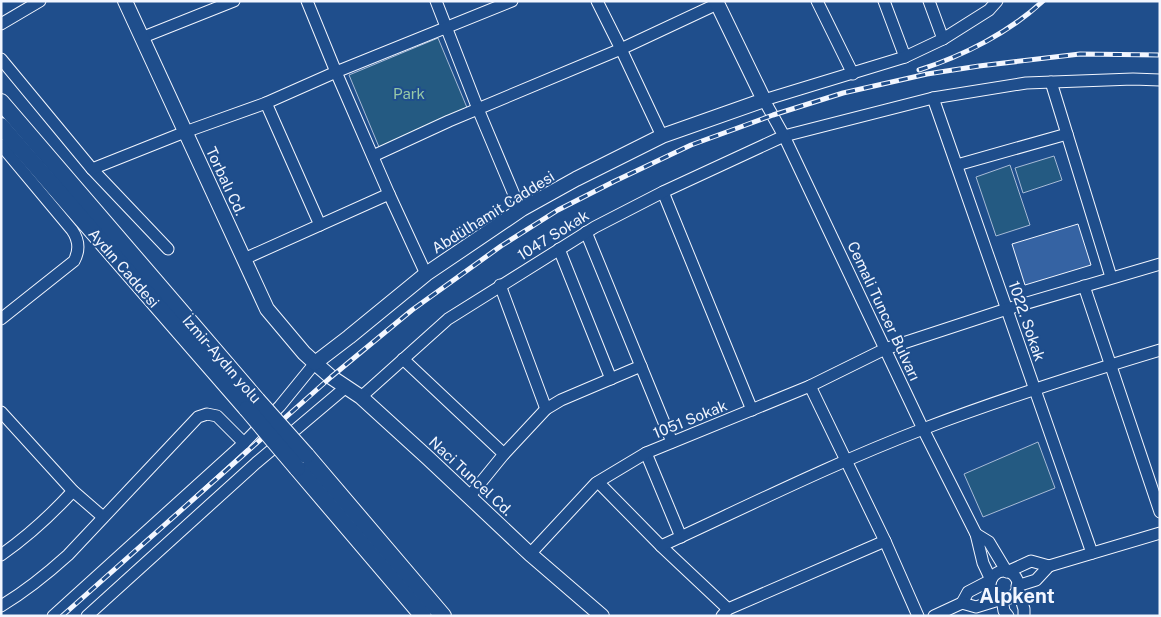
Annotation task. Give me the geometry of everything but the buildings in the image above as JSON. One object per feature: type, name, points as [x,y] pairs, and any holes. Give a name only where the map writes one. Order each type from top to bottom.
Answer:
[{"type":"highway","name":"İzmir-Aydın yolu","points":[[1,102],[252,404],[443,616]]},
{"type":"highway","name":"Aydın Caddesi","points":[[1,126],[252,404]]},
{"type":"highway","name":"İzmir-Aydın yolu","points":[[302,461],[423,616]]},
{"type":"main road","name":"Torbalı Cd.","points":[[125,1],[267,309],[304,353],[315,363]]},
{"type":"main road","points":[[716,3],[764,100]]},
{"type":"main road","name":"Abdülhamit Caddesi","points":[[315,363],[426,274],[522,209],[576,179],[662,136],[764,100]]},
{"type":"main road","name":"Naci Tuncel Cd.","points":[[315,363],[361,397],[530,554],[602,616]]},
{"type":"street","points":[[1,24],[40,1]]},
{"type":"street","points":[[141,38],[234,1]]},
{"type":"street","points":[[307,1],[389,194],[426,274]]},
{"type":"street","points":[[436,1],[478,109],[515,197],[522,209]]},
{"type":"street","points":[[92,169],[185,132],[266,103],[336,72],[512,1]]},
{"type":"street","points":[[597,1],[662,136]]},
{"type":"street","points":[[817,1],[853,74]]},
{"type":"street","points":[[884,1],[905,57]]},
{"type":"street","points":[[929,1],[943,39]]},
{"type":"street","points":[[764,100],[905,57],[943,39],[989,10],[997,1]]},
{"type":"street","points":[[373,156],[449,121],[621,49],[716,3]]},
{"type":"street","points":[[1,59],[92,169],[168,250]]},
{"type":"street","name":"1047 Sokak","points":[[361,397],[448,319],[586,232],[663,192],[784,136],[934,98],[1026,83],[1133,79],[1160,80]]},
{"type":"street","points":[[1051,82],[1111,277]]},
{"type":"street","name":"1022. Sokak","points":[[934,98],[1092,553]]},
{"type":"street","name":"Cemali Tuncer Bulvarı","points":[[764,100],[784,136],[923,429],[976,534]]},
{"type":"street","points":[[266,103],[320,225]]},
{"type":"street","points":[[957,165],[1067,134]]},
{"type":"street","points":[[1,145],[72,230],[76,237],[78,250],[74,261],[1,319]]},
{"type":"street","points":[[663,192],[752,410]]},
{"type":"street","points":[[244,259],[389,194]]},
{"type":"street","points":[[586,232],[672,442]]},
{"type":"street","points":[[559,249],[610,379]]},
{"type":"street","points":[[1157,264],[1160,277]]},
{"type":"street","name":"1051 Sokak","points":[[530,554],[598,482],[646,453],[810,386],[885,349],[1157,264]]},
{"type":"street","points":[[500,286],[546,409]]},
{"type":"street","points":[[1084,286],[1160,512]]},
{"type":"street","points":[[661,546],[846,461],[923,429],[1035,389],[1160,350]]},
{"type":"street","points":[[403,359],[504,454]]},
{"type":"street","points":[[53,616],[244,442],[280,406],[315,363]]},
{"type":"street","points":[[469,497],[504,454],[546,409],[561,400],[641,366]]},
{"type":"street","points":[[810,386],[885,541],[918,616]]},
{"type":"street","points":[[87,616],[256,463],[346,387]]},
{"type":"street","points":[[1,412],[73,491],[103,517]]},
{"type":"street","points":[[1,606],[26,590],[68,555],[198,417],[207,414],[217,416],[244,442]]},
{"type":"street","points":[[646,453],[681,537]]},
{"type":"street","points":[[598,482],[725,612],[885,541]]},
{"type":"street","points":[[1,555],[31,532],[73,491]]},
{"type":"street","points":[[962,603],[976,607],[1007,599],[1014,594],[1018,586],[1036,580],[1049,566],[1160,533]]},
{"type":"street","points":[[976,534],[989,542],[1007,572],[1015,577],[1024,616]]},
{"type":"street","points":[[976,534],[983,563],[991,580],[992,592],[994,596],[1002,599]]},
{"type":"street","points":[[934,616],[962,603],[968,592],[991,580],[998,573],[1007,572],[1031,560],[1049,566]]},
{"type":"street","points":[[1002,599],[1004,612],[1008,616]]},
{"type":"green space","name":"Park","points":[[438,38],[468,110],[379,147],[349,75]]},
{"type":"green space","points":[[1054,156],[1062,180],[1023,193],[1015,168]]},
{"type":"green space","points":[[1010,165],[1030,225],[996,236],[976,177]]},
{"type":"green space","points":[[1038,442],[1055,488],[983,517],[964,474]]},
{"type":"railway","points":[[919,70],[952,58],[985,42],[1016,23],[1043,1]]},
{"type":"railway","points":[[62,616],[331,377],[412,310],[501,246],[558,210],[691,145],[773,115],[843,93],[927,74],[979,66],[1080,54],[1160,55]]},
{"type":"district","name":"Alpkent","points":[[1017,596]]}]
